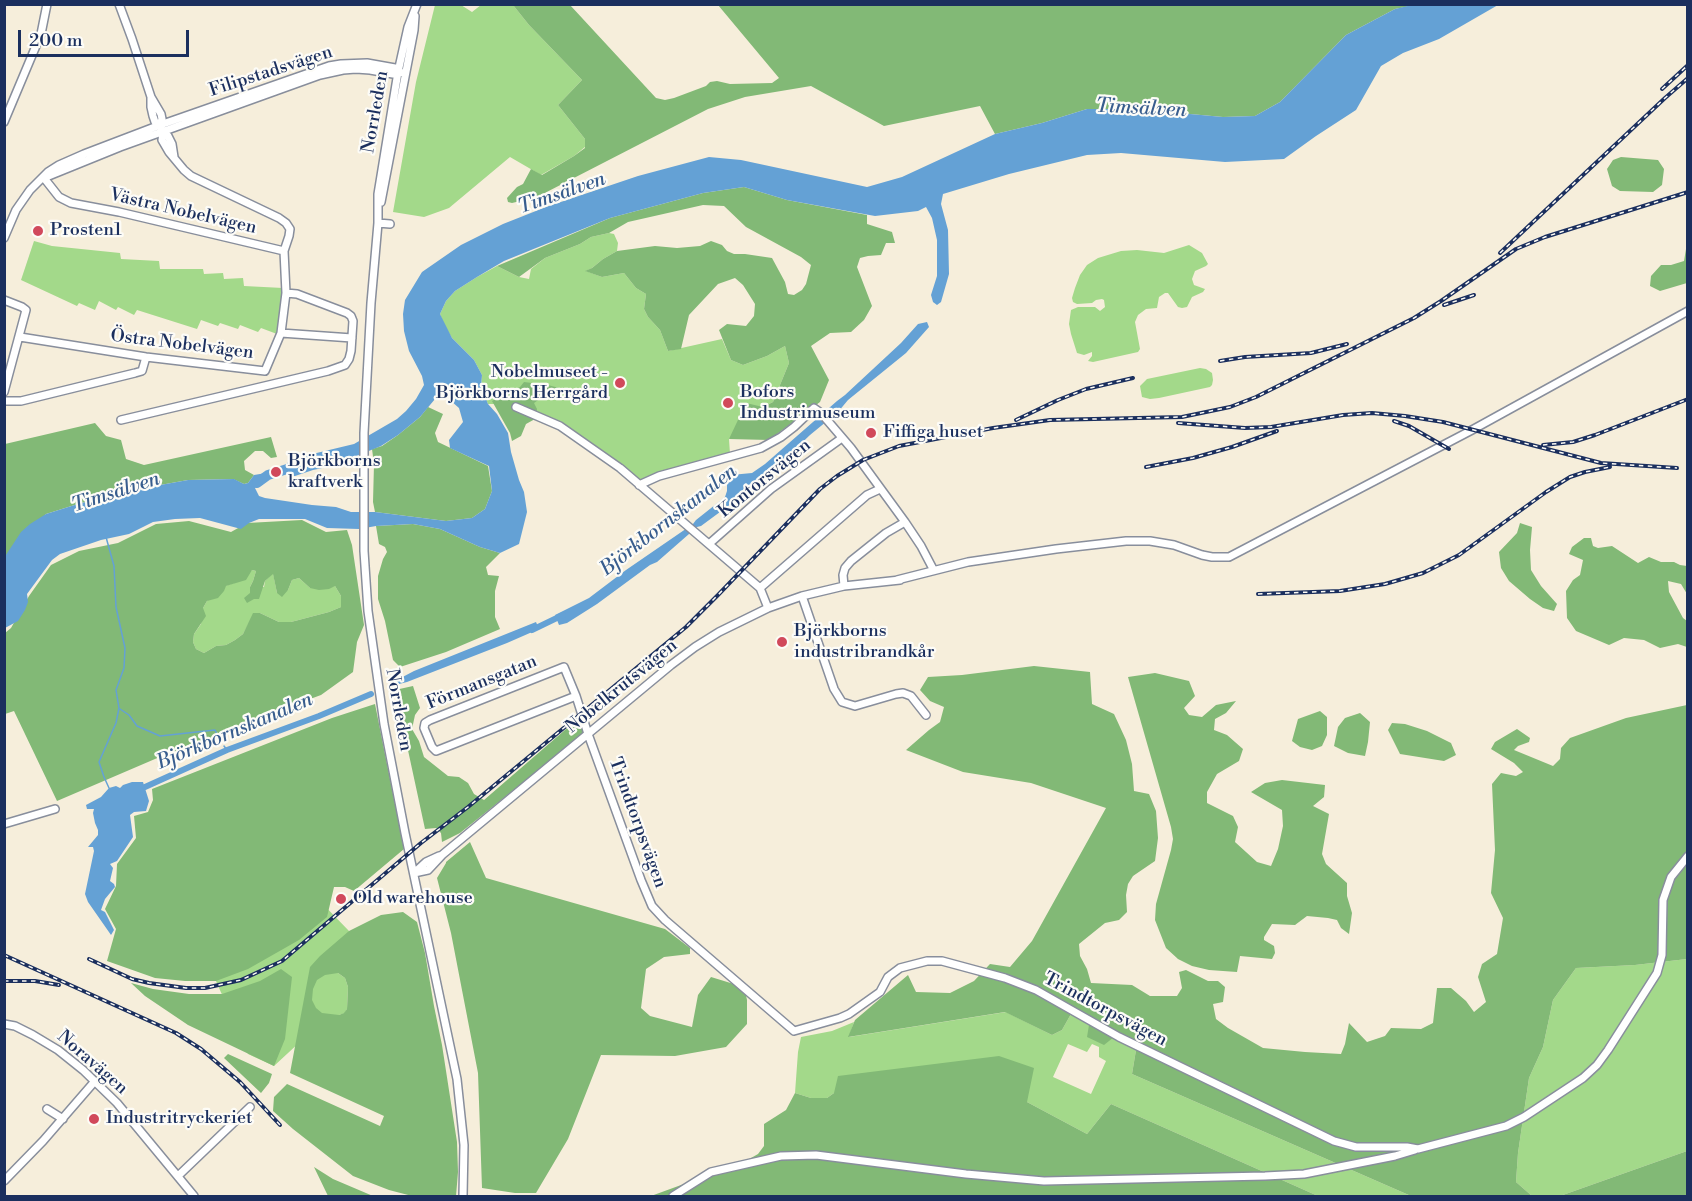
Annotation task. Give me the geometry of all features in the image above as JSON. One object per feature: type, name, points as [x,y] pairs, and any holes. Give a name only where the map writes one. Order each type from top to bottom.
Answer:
[{"type":"street","points":[[4,122],[41,34],[47,4]]},
{"type":"street","points":[[119,4],[151,97],[161,114],[162,140],[169,152],[191,176],[279,218],[290,229],[284,251],[286,293],[281,333],[352,338]]},
{"type":"street","name":"Norrleden","points":[[416,6],[408,27],[402,72],[378,194],[378,223],[363,433],[364,536],[368,611],[378,688],[405,833],[458,1079],[464,1145],[463,1197]]},
{"type":"street","name":"Filipstadsvägen","points":[[4,238],[8,216],[24,197],[48,172],[84,154],[329,66],[367,63],[394,68],[402,72]]},
{"type":"street","name":"Filipstadsvägen","points":[[44,178],[120,147],[332,72],[370,69],[393,74],[402,72]]},
{"type":"street","name":"Västra Nobelvägen","points":[[44,178],[59,197],[70,203],[119,212],[284,251]]},
{"type":"street","points":[[378,223],[390,224]]},
{"type":"street","points":[[121,420],[345,365],[349,359],[352,338],[351,316],[297,294],[286,293]]},
{"type":"street","points":[[4,300],[26,310],[4,392]]},
{"type":"street","points":[[882,582],[932,567],[974,566],[980,561],[1056,549],[1139,541],[1162,542],[1212,557],[1233,555],[1472,430],[1688,311]]},
{"type":"street","name":"Östra Nobelvägen","points":[[20,337],[146,357],[265,371],[281,333]]},
{"type":"street","points":[[4,401],[21,401],[142,371],[146,357]]},
{"type":"street","points":[[265,371],[267,385]]},
{"type":"street","points":[[516,407],[560,426],[607,459],[760,588],[768,608]]},
{"type":"street","points":[[639,485],[659,476],[761,447],[781,437],[814,408],[842,438],[905,522],[932,567]]},
{"type":"street","name":"Kontorsvägen","points":[[709,544],[771,489],[842,438]]},
{"type":"street","points":[[760,588],[867,495],[880,489]]},
{"type":"street","points":[[844,586],[843,575],[851,561],[886,533],[905,522]]},
{"type":"street","points":[[882,582],[927,577],[949,567]]},
{"type":"street","name":"Nobelkrutsvägen","points":[[414,873],[426,862],[442,855],[695,647],[768,608],[802,596],[844,586],[882,582]]},
{"type":"street","points":[[802,596],[834,689],[842,702],[855,706],[903,693],[911,696],[926,715]]},
{"type":"street","name":"Trindtorpsvägen","points":[[564,667],[652,906],[665,920],[794,1031],[849,1014],[880,992],[888,977],[900,968],[927,961],[942,961],[1005,978],[1036,990],[1119,1037],[1335,1141],[1356,1147],[1418,1149],[1498,1128],[1516,1122],[1583,1078],[1597,1065],[1657,973],[1662,956],[1663,900],[1671,877],[1688,856]]},
{"type":"street","name":"Förmansgatan","points":[[564,667],[430,720],[425,723],[424,728],[436,751],[576,696]]},
{"type":"street","points":[[4,824],[55,809]]},
{"type":"street","name":"Noravägen","points":[[4,1024],[23,1030],[49,1044],[95,1081],[130,1118],[195,1197]]},
{"type":"street","points":[[4,1181],[63,1119],[95,1081]]},
{"type":"street","points":[[178,1176],[250,1107]]},
{"type":"street","points":[[47,1109],[63,1119]]},
{"type":"street","points":[[673,1197],[711,1172],[781,1156],[816,1155],[966,1174],[1044,1181],[1304,1173],[1395,1156],[1418,1149]]},
{"type":"green space","points":[[435,5],[461,5],[472,12],[481,5],[513,5],[582,80],[558,105],[585,139],[585,147],[541,175],[510,157],[449,208],[424,217],[393,212],[416,82]]},
{"type":"green space","points":[[513,5],[570,5],[656,98],[665,100],[706,86],[710,82],[772,83],[779,78],[718,5],[1416,5],[1395,9],[1346,35],[1280,102],[1255,116],[1223,117],[1135,109],[1087,109],[995,134],[980,106],[884,126],[811,86],[745,97],[708,109],[537,197],[512,203],[508,202],[507,198],[523,184],[531,169],[542,175],[585,148],[585,139],[558,105],[582,80]]},
{"type":"green space","points":[[1621,157],[1658,160],[1664,169],[1662,185],[1653,192],[1620,191],[1612,186],[1607,169],[1613,160]]},
{"type":"green space","points":[[744,187],[787,200],[867,215],[867,224],[892,232],[895,243],[886,243],[881,255],[860,258],[857,267],[872,306],[864,320],[851,332],[830,333],[811,346],[829,380],[820,402],[769,440],[729,439],[746,403],[763,407],[773,402],[789,363],[785,346],[743,365],[731,360],[719,330],[727,324],[746,326],[754,316],[755,304],[743,285],[735,278],[718,284],[689,315],[681,349],[668,351],[660,330],[644,309],[646,294],[636,288],[624,273],[602,277],[585,271],[617,251],[655,246],[677,248],[700,246],[711,241],[722,245],[734,254],[772,258],[785,282],[788,294],[794,295],[802,290],[811,265],[801,257],[746,227],[724,206],[703,205],[628,222],[609,233],[591,237],[545,258],[519,277],[497,266],[610,218],[703,193]]},
{"type":"green space","points":[[614,234],[618,243],[617,251],[586,271],[602,277],[624,273],[636,288],[646,294],[644,309],[660,330],[668,351],[722,339],[731,360],[743,365],[785,346],[789,363],[773,402],[763,407],[729,439],[730,454],[642,481],[558,421],[518,404],[488,404],[481,387],[482,375],[474,360],[452,338],[444,325],[440,314],[446,301],[455,291],[477,277],[497,266],[519,277],[529,279],[531,269],[545,258],[591,237]]},
{"type":"green space","points":[[34,241],[52,246],[120,253],[121,259],[159,261],[160,269],[203,269],[204,274],[223,273],[224,279],[243,278],[244,286],[283,288],[277,334],[261,328],[258,332],[240,325],[238,329],[220,323],[218,326],[201,320],[197,329],[137,310],[134,315],[118,307],[116,310],[99,301],[95,310],[79,303],[77,306],[21,280]]},
{"type":"green space","points":[[1189,245],[1202,253],[1208,264],[1195,271],[1192,279],[1194,285],[1205,289],[1203,292],[1192,297],[1187,307],[1182,308],[1178,307],[1168,293],[1165,293],[1159,297],[1157,308],[1146,309],[1138,315],[1135,322],[1140,349],[1138,352],[1093,362],[1088,361],[1092,352],[1084,355],[1077,353],[1069,324],[1071,310],[1078,307],[1095,307],[1100,311],[1105,307],[1102,299],[1092,303],[1073,302],[1075,288],[1087,265],[1098,258],[1121,251],[1164,253]]},
{"type":"green space","points":[[1687,247],[1687,283],[1660,291],[1650,286],[1651,276],[1661,265],[1684,261]]},
{"type":"green space","points":[[1200,368],[1212,373],[1213,380],[1210,387],[1159,398],[1142,397],[1140,386],[1147,379]]},
{"type":"green space","points":[[524,382],[559,388],[560,393],[544,396],[534,403],[537,409],[535,419],[526,424],[521,436],[512,441],[492,401],[501,396],[504,390],[515,390]]},
{"type":"green space","points":[[428,407],[443,414],[435,433],[438,442],[488,466],[492,491],[485,509],[472,518],[446,521],[375,512],[372,449],[382,446],[398,435],[420,417]]},
{"type":"green space","points":[[95,423],[106,436],[121,440],[126,459],[144,465],[271,437],[277,457],[271,458],[263,451],[255,451],[244,461],[245,470],[254,475],[248,483],[244,484],[233,479],[188,480],[81,503],[46,514],[5,558],[5,444]]},
{"type":"green space","points":[[302,520],[326,532],[347,530],[352,545],[364,625],[357,642],[353,672],[321,695],[242,724],[220,740],[169,753],[57,801],[14,711],[5,714],[5,633],[11,628],[29,596],[51,565],[79,551],[118,543],[156,524],[189,521],[231,532],[247,523]],"holes":[[[252,570],[256,571],[250,593],[244,598],[247,603],[259,599],[265,581],[273,574],[277,593],[282,597],[292,580],[299,578],[310,588],[319,590],[335,586],[341,596],[341,607],[291,622],[279,622],[260,613],[253,613],[243,634],[235,640],[226,645],[216,646],[204,653],[196,649],[193,642],[194,634],[206,616],[203,608],[207,601],[218,598],[226,586],[246,580]]]},
{"type":"green space","points":[[1520,523],[1532,527],[1531,570],[1557,604],[1554,611],[1543,608],[1530,599],[1509,581],[1501,568],[1499,552],[1517,533]]},
{"type":"green space","points":[[413,524],[440,529],[480,547],[500,553],[486,567],[488,575],[499,576],[495,591],[495,617],[500,629],[446,652],[400,667],[393,660],[378,599],[378,576],[387,552],[385,547],[379,544],[376,526]]},
{"type":"green space","points":[[1584,538],[1591,538],[1593,546],[1598,548],[1612,546],[1638,563],[1649,557],[1661,562],[1674,562],[1687,566],[1687,594],[1681,584],[1668,581],[1669,592],[1683,618],[1687,621],[1687,647],[1678,644],[1660,648],[1644,640],[1624,638],[1609,645],[1576,631],[1567,618],[1566,591],[1573,580],[1580,575],[1583,560],[1569,554],[1572,547]]},
{"type":"green space","points":[[252,570],[256,571],[250,587],[264,587],[265,581],[273,573],[277,593],[288,590],[292,580],[299,578],[310,588],[335,586],[341,596],[341,607],[291,622],[279,622],[260,613],[254,613],[243,634],[235,640],[226,645],[216,646],[204,653],[196,649],[193,642],[194,634],[201,624],[203,608],[207,601],[225,586],[234,583]]},
{"type":"green space","points":[[1034,666],[1090,672],[1092,704],[1114,714],[1126,740],[1132,764],[1134,791],[1149,794],[1156,811],[1158,838],[1155,861],[1133,876],[1128,884],[1127,912],[1119,920],[1105,923],[1079,944],[1080,956],[1091,983],[1132,985],[1150,996],[1177,996],[1182,988],[1179,972],[1186,970],[1208,981],[1218,981],[1225,987],[1223,1002],[1213,1004],[1216,1019],[1228,1028],[1263,1048],[1305,1052],[1341,1054],[1349,1023],[1367,1042],[1385,1036],[1391,1028],[1421,1029],[1433,1023],[1437,988],[1451,988],[1466,1001],[1474,1012],[1486,1002],[1478,977],[1482,964],[1497,954],[1503,918],[1491,893],[1495,850],[1492,784],[1501,773],[1516,776],[1523,772],[1514,763],[1491,749],[1495,742],[1517,729],[1530,738],[1529,742],[1514,750],[1553,766],[1560,759],[1561,748],[1570,738],[1626,718],[1687,705],[1687,959],[1576,968],[1553,1000],[1543,1047],[1529,1078],[1518,1153],[1516,1182],[1532,1196],[1411,1196],[1132,1074],[1136,1050],[1114,1037],[1104,1045],[1087,1037],[1089,1025],[1071,1014],[1062,1030],[1052,1035],[1005,1012],[848,1037],[855,1020],[908,975],[916,992],[950,993],[974,981],[990,964],[1010,967],[1032,941],[1106,808],[1031,783],[963,772],[906,750],[940,722],[944,707],[930,701],[920,690],[928,677]]},
{"type":"green space","points":[[1155,673],[1189,681],[1195,696],[1184,708],[1189,715],[1202,717],[1216,705],[1236,701],[1226,713],[1215,719],[1214,730],[1227,735],[1243,749],[1239,761],[1217,774],[1207,792],[1207,803],[1233,816],[1238,827],[1235,842],[1257,862],[1271,866],[1278,849],[1283,826],[1282,810],[1251,792],[1265,783],[1282,780],[1325,785],[1324,797],[1313,806],[1329,814],[1322,854],[1326,864],[1347,883],[1347,896],[1352,913],[1349,934],[1341,928],[1337,920],[1328,918],[1307,916],[1295,925],[1272,924],[1264,940],[1274,946],[1275,953],[1272,959],[1240,956],[1237,972],[1192,966],[1178,959],[1166,948],[1155,920],[1156,904],[1173,839],[1128,677]]},
{"type":"green space","points":[[413,686],[420,708],[415,715],[412,729],[424,757],[448,776],[459,777],[468,783],[474,794],[484,800],[580,717],[586,732],[460,833],[442,842],[441,833],[436,828],[425,829],[395,690]]},
{"type":"green space","points":[[375,704],[404,849],[354,891],[345,887],[334,887],[327,917],[299,940],[248,969],[216,981],[185,981],[155,978],[107,961],[116,929],[105,909],[116,886],[117,864],[136,838],[134,816],[148,812],[153,800],[152,789],[332,718]]},
{"type":"green space","points":[[1320,711],[1327,717],[1327,735],[1322,746],[1312,750],[1300,747],[1292,741],[1298,719]]},
{"type":"green space","points":[[1360,713],[1370,722],[1365,756],[1348,753],[1334,746],[1338,727],[1345,718]]},
{"type":"green space","points":[[1392,723],[1405,724],[1427,731],[1451,743],[1456,755],[1444,761],[1400,754],[1388,730]]},
{"type":"green space","points":[[470,842],[486,878],[665,929],[690,948],[690,954],[664,957],[646,969],[641,1008],[650,1016],[692,1027],[698,995],[711,977],[737,985],[745,991],[747,1000],[747,1024],[726,1047],[675,1056],[601,1055],[568,1139],[536,1193],[515,1193],[482,1188],[478,1073],[451,933],[437,878],[446,862]]},
{"type":"green space","points":[[315,896],[349,931],[338,973],[345,978],[348,987],[347,1009],[345,1013],[339,1015],[329,1015],[274,1066],[248,1054],[216,981],[218,952]]},
{"type":"green space","points":[[403,912],[417,922],[442,1045],[457,1142],[456,1196],[412,1196],[353,1176],[273,1111],[274,1097],[287,1084],[380,1126],[384,1116],[290,1073],[310,967],[349,931],[381,915]],"holes":[[[338,973],[345,978],[348,987],[347,1009],[339,1015],[322,1013],[312,1000],[317,980],[325,975]]]},
{"type":"green space","points":[[1687,959],[1687,1151],[1560,1196],[1532,1196],[1516,1182],[1518,1153],[1529,1078],[1543,1047],[1553,1000],[1576,968]]},
{"type":"green space","points":[[281,969],[292,977],[285,1039],[274,1066],[188,1025],[145,996],[131,983],[189,994],[222,994],[260,981]]},
{"type":"green space","points":[[1006,1012],[1052,1035],[1062,1030],[1071,1014],[1136,1050],[1132,1074],[1411,1196],[1318,1196],[1111,1104],[1087,1134],[1027,1102],[834,1093],[827,1098],[811,1098],[795,1093],[801,1037],[832,1031],[854,1022],[849,1037]],"holes":[[[1068,1044],[1087,1052],[1092,1044],[1099,1047],[1099,1057],[1106,1061],[1091,1094],[1053,1077]]]},
{"type":"green space","points":[[228,1054],[272,1074],[269,1083],[261,1093],[224,1058]]},
{"type":"green space","points":[[999,1056],[1034,1068],[1027,1102],[1087,1134],[1111,1104],[1318,1196],[651,1196],[744,1162],[758,1154],[764,1146],[764,1124],[786,1110],[795,1093],[811,1098],[827,1098],[834,1093],[838,1076]]},
{"type":"green space","points":[[1687,1151],[1687,1196],[1560,1196]]},
{"type":"green space","points":[[314,1167],[333,1179],[373,1196],[328,1196]]},
{"type":"water","points":[[1416,4],[1498,5],[1439,39],[1403,53],[1381,66],[1356,110],[1284,159],[1225,162],[1121,153],[1087,155],[1009,174],[943,194],[941,204],[948,230],[949,274],[941,302],[937,305],[933,302],[931,295],[937,276],[937,240],[932,218],[926,207],[918,211],[875,216],[787,200],[744,187],[703,193],[610,218],[504,261],[455,291],[446,301],[440,314],[452,338],[474,360],[482,375],[481,387],[488,404],[508,433],[527,512],[519,544],[500,553],[480,547],[440,529],[413,524],[359,529],[327,528],[305,519],[259,519],[241,529],[200,518],[153,522],[129,534],[101,540],[60,554],[52,560],[27,594],[28,602],[18,621],[5,628],[4,558],[21,532],[30,524],[46,514],[81,503],[188,480],[234,479],[244,484],[248,483],[254,475],[266,473],[267,478],[261,482],[262,485],[255,488],[259,496],[265,498],[336,507],[351,512],[375,512],[446,521],[472,518],[485,509],[492,491],[489,466],[450,448],[449,440],[463,422],[459,408],[451,401],[447,391],[440,393],[420,417],[381,446],[332,466],[295,476],[290,476],[286,466],[288,462],[300,457],[354,444],[397,419],[406,411],[424,385],[422,376],[409,351],[404,331],[405,300],[422,272],[461,245],[503,224],[638,176],[709,157],[741,160],[867,187],[902,177],[995,134],[1087,109],[1135,109],[1223,117],[1255,116],[1280,102],[1346,35],[1395,9]]},
{"type":"water","points":[[927,322],[929,327],[906,353],[848,400],[838,412],[762,481],[697,527],[657,562],[597,604],[567,623],[559,625],[555,615],[589,598],[693,524],[725,497],[727,482],[731,475],[752,473],[765,464],[845,395],[918,324]]},
{"type":"water","points":[[536,622],[539,629],[507,643],[407,682],[394,684],[395,681],[414,671]]},
{"type":"water","points":[[132,782],[143,782],[149,801],[146,811],[134,812],[130,815],[133,837],[117,861],[110,864],[113,868],[110,881],[115,887],[105,899],[101,910],[105,912],[114,930],[111,935],[85,894],[94,851],[93,847],[88,847],[98,835],[94,809],[87,809],[86,805],[101,797],[109,788],[116,786],[120,788]]},
{"type":"waterway","points":[[257,483],[268,475],[300,465]]},
{"type":"waterway","points":[[106,537],[114,566],[116,607],[125,648],[124,668],[116,690],[119,708],[116,723],[99,762],[109,788]]},
{"type":"waterway","name":"Björkbornskanalen","points":[[532,630],[563,615]]},
{"type":"waterway","name":"Björkbornskanalen","points":[[145,787],[227,750],[371,694]]},
{"type":"waterway","points":[[120,709],[129,715],[137,726],[160,736],[215,730],[220,740]]},
{"type":"waterway","name":"Björkbornskanalen","points":[[224,746],[227,750]]},
{"type":"railway","points":[[1662,89],[1688,65]]},
{"type":"railway","points":[[1500,253],[1688,78]]},
{"type":"railway","points":[[89,959],[132,979],[186,988],[205,988],[241,980],[282,961],[421,843],[686,627],[820,489],[863,460],[899,446],[993,428],[1050,420],[1182,417],[1230,407],[1256,397],[1414,318],[1516,249],[1545,237],[1688,192]]},
{"type":"railway","points":[[1444,305],[1474,295]]},
{"type":"railway","points":[[1220,361],[1311,353],[1347,344]]},
{"type":"railway","points":[[1016,420],[1086,389],[1133,378]]},
{"type":"railway","points":[[1543,445],[1573,442],[1688,399]]},
{"type":"railway","points":[[1178,423],[1245,428],[1271,427],[1343,415],[1372,413],[1443,422],[1601,463],[1677,468]]},
{"type":"railway","points":[[1394,421],[1409,426],[1449,449]]},
{"type":"railway","points":[[1146,467],[1193,458],[1277,431]]},
{"type":"railway","points":[[1258,594],[1340,591],[1385,584],[1423,573],[1459,555],[1570,477],[1610,467]]},
{"type":"railway","points":[[4,955],[176,1033],[201,1049],[240,1082],[280,1125]]},
{"type":"railway","points":[[4,981],[35,981],[59,985]]},
{"type":"place","name":"Prosten1","points":[[38,231]]},
{"type":"place","name":"Nobelmuseet - Björkborns Herrgård","points":[[620,383]]},
{"type":"place","name":"Bofors Industrimuseum","points":[[728,403]]},
{"type":"place","name":"Fiffiga huset","points":[[871,433]]},
{"type":"place","name":"Björkborns kraftverk","points":[[276,472]]},
{"type":"place","name":"Björkborns industribrandkår","points":[[782,642]]},
{"type":"place","name":"Old warehouse","points":[[341,899]]},
{"type":"place","name":"Industritryckeriet","points":[[94,1119]]},
{"type":"water label","name":"Timsälven","points":[[1141,109]]},
{"type":"water label","name":"Timsälven","points":[[562,194]]},
{"type":"water label","name":"Timsälven","points":[[116,493]]}]
